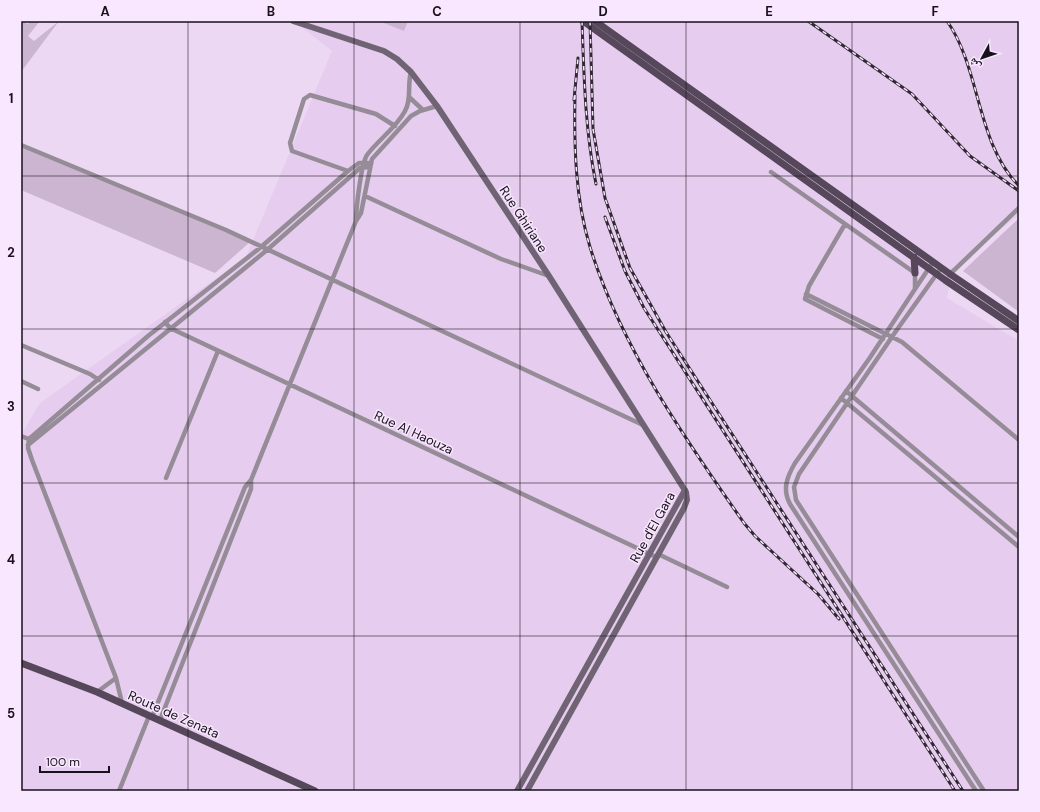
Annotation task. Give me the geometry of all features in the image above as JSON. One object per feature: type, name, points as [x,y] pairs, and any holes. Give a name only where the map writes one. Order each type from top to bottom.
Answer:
[{"type":"main road","points":[[582,21],[914,256],[931,265]]},
{"type":"main road","points":[[595,21],[1019,330]]},
{"type":"main road","points":[[914,256],[915,273]]},
{"type":"main road","points":[[947,277],[1019,321]]},
{"type":"main road","name":"Route de Zenata","points":[[21,664],[97,692],[315,791]]},
{"type":"street","name":"Rue Ghiriane","points":[[293,21],[384,51],[397,59],[411,72],[437,106],[549,276],[685,490]]},
{"type":"street","points":[[356,221],[363,165],[368,154],[395,126],[405,112],[409,97],[411,72]]},
{"type":"street","points":[[348,170],[292,151],[290,148],[290,143],[304,99],[310,94],[376,114],[395,126]]},
{"type":"street","points":[[409,97],[423,110]]},
{"type":"street","points":[[119,791],[245,487],[251,480],[356,221],[361,213],[369,165],[411,116],[423,110],[437,106]]},
{"type":"street","points":[[21,145],[143,195],[261,247],[644,425]]},
{"type":"street","points":[[122,703],[116,678],[32,460],[28,445],[98,379],[165,322],[261,247],[348,170],[358,163],[369,165]]},
{"type":"street","points":[[32,440],[267,250],[363,165]]},
{"type":"street","points":[[771,172],[915,273],[915,289]]},
{"type":"street","points":[[365,196],[501,259],[549,276]]},
{"type":"street","points":[[947,277],[1019,208]]},
{"type":"street","points":[[845,224],[805,298],[807,301],[889,342],[898,340]]},
{"type":"street","points":[[931,265],[858,374],[795,463],[788,478],[786,492],[790,504],[976,791]]},
{"type":"street","points":[[939,271],[892,336],[847,403],[796,481],[793,491],[796,500],[984,791]]},
{"type":"street","points":[[806,294],[898,340],[1019,440]]},
{"type":"street","name":"Rue Al Haouza","points":[[165,322],[170,328],[218,351],[654,555],[727,587]]},
{"type":"street","points":[[21,345],[90,374],[98,379],[102,384]]},
{"type":"street","points":[[166,478],[218,351]]},
{"type":"street","points":[[858,374],[864,379]]},
{"type":"street","points":[[21,381],[38,389]]},
{"type":"street","points":[[846,391],[1019,537]]},
{"type":"street","points":[[841,398],[1019,547]]},
{"type":"street","points":[[21,436],[32,440]]},
{"type":"street","points":[[788,478],[796,481]]},
{"type":"street","points":[[160,720],[251,489],[251,480]]},
{"type":"street","name":"Rue d'El Gara","points":[[527,791],[654,555],[685,490]]},
{"type":"street","points":[[969,506],[974,500]]},
{"type":"street","name":"Rue d'El Gara","points":[[517,791],[654,555]]},
{"type":"street","points":[[97,692],[116,678]]},
{"type":"street","points":[[533,763],[541,766]]},
{"type":"shaded area","points":[[21,21],[28,24],[30,21],[40,21],[28,36],[34,41],[59,21],[21,72]]},
{"type":"shaded area","points":[[294,21],[1019,21],[1019,215],[953,267],[947,298],[1019,341],[1019,791],[21,791],[21,435],[40,403],[246,257],[332,51]]},
{"type":"shaded area","points":[[379,21],[408,21],[404,31]]},
{"type":"shaded area","points":[[21,144],[250,242],[215,273],[21,190]]},
{"type":"shaded area","points":[[1019,218],[1019,312],[963,271]]},
{"type":"railway","points":[[582,21],[587,123],[596,184]]},
{"type":"railway","points":[[590,21],[593,129],[605,198],[630,268],[666,332],[963,791]]},
{"type":"railway","points":[[808,21],[912,94],[970,156],[1019,191]]},
{"type":"railway","points":[[947,21],[958,40],[967,61],[986,128],[994,149],[1005,169],[1019,186]]},
{"type":"railway","points":[[574,100],[578,58]]},
{"type":"railway","points":[[575,95],[576,171],[585,228],[603,284],[637,356],[656,391],[699,458],[744,523],[755,536],[818,594],[839,619]]},
{"type":"railway","points":[[605,217],[625,271],[644,308],[955,791]]}]
